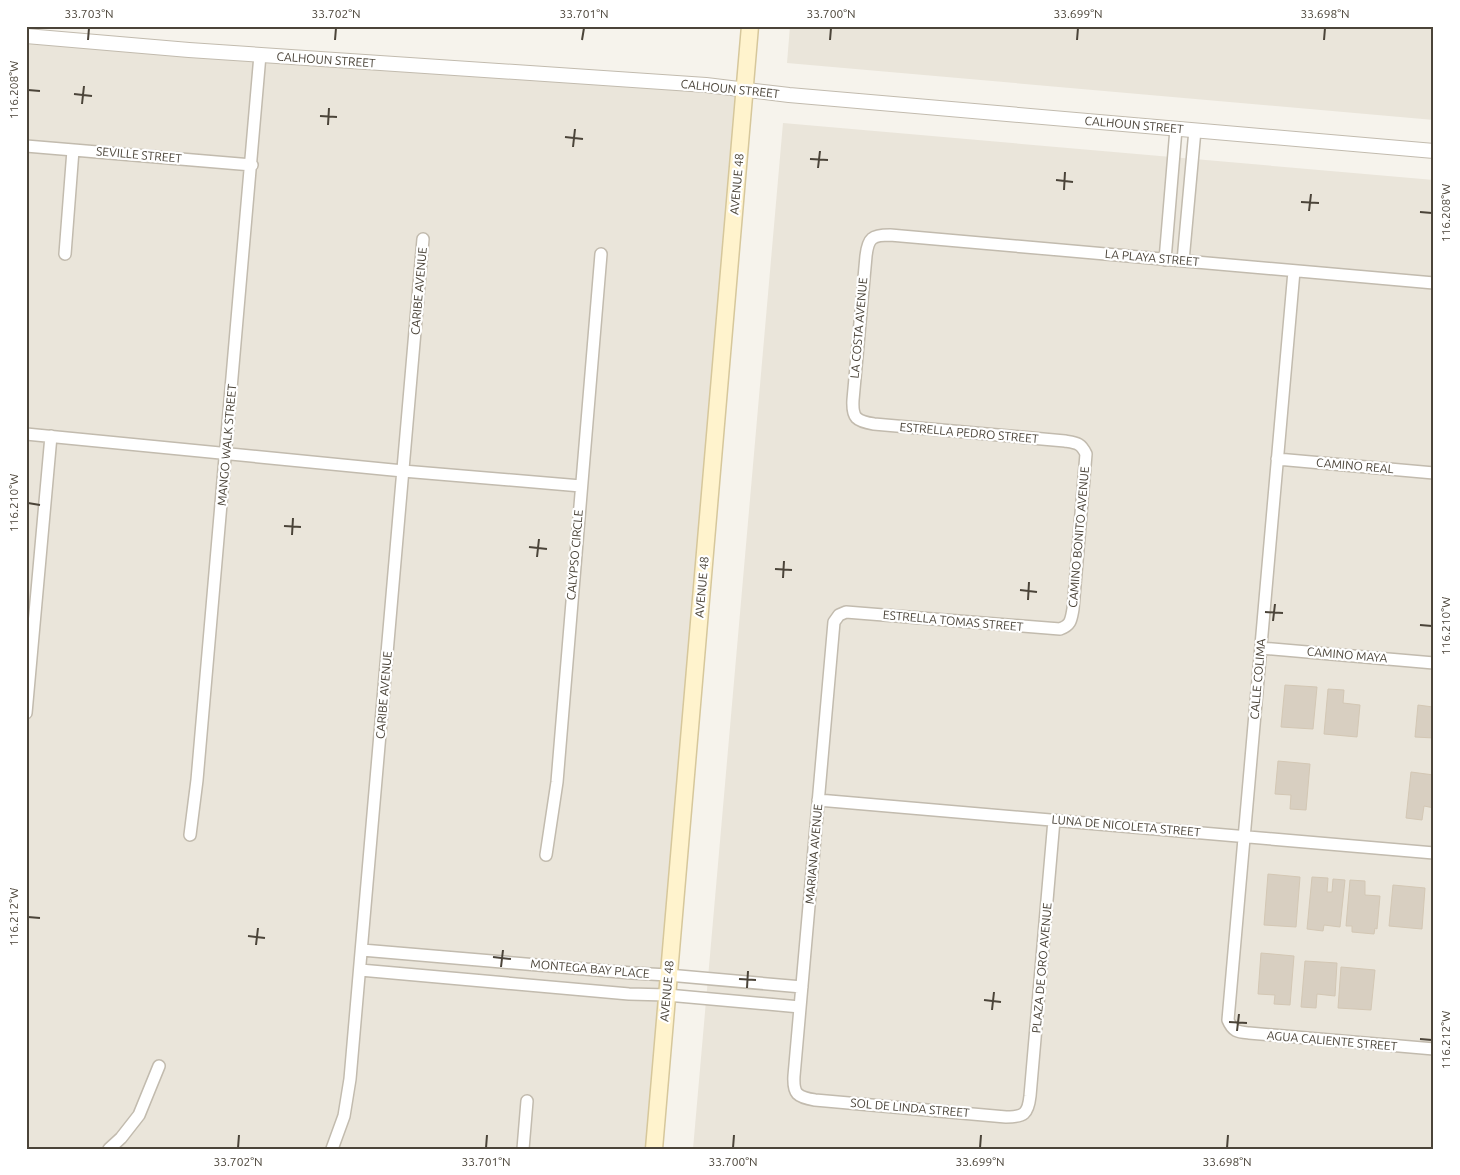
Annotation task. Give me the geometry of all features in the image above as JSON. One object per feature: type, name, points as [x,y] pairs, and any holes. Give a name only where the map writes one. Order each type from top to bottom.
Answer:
[{"type":"main road","name":"AVENUE 48","points":[[654,1149],[750,26]]},
{"type":"street","name":"CALHOUN STREET","points":[[26,36],[189,50],[696,85],[799,96],[1434,151]]},
{"type":"street","name":"MANGO WALK STREET","points":[[190,835],[197,780],[260,55]]},
{"type":"street","points":[[1165,260],[1176,129]]},
{"type":"street","points":[[1183,261],[1195,130]]},
{"type":"street","name":"SEVILLE STREET","points":[[26,146],[252,164]]},
{"type":"street","points":[[65,254],[73,150]]},
{"type":"street","name":"LA PLAYA STREET","points":[[871,238],[879,235],[1434,283]]},
{"type":"street","name":"LA COSTA AVENUE","points":[[856,419],[853,411],[853,400],[867,245],[871,238]]},
{"type":"street","name":"CARIBE AVENUE","points":[[332,1149],[344,1116],[350,1080],[423,239]]},
{"type":"street","name":"CALYPSO CIRCLE","points":[[546,855],[557,782],[601,254]]},
{"type":"street","name":"CALLE COLIMA","points":[[1231,1028],[1228,1020],[1294,271]]},
{"type":"street","name":"ESTRELLA PEDRO STREET","points":[[856,419],[874,424],[1065,441],[1076,443],[1083,447]]},
{"type":"street","points":[[26,434],[403,471],[581,486]]},
{"type":"street","points":[[26,712],[51,436]]},
{"type":"street","name":"CAMINO BONITO AVENUE","points":[[1067,627],[1071,619],[1074,599],[1086,454],[1083,447]]},
{"type":"street","name":"CAMINO REAL","points":[[1277,459],[1434,473]]},
{"type":"street","name":"ESTRELLA TOMAS STREET","points":[[839,615],[846,612],[858,612],[1060,630],[1067,627]]},
{"type":"street","name":"MARIANA AVENUE","points":[[797,1094],[794,1086],[794,1076],[818,800],[834,622],[839,615]]},
{"type":"street","name":"CAMINO MAYA","points":[[1260,648],[1434,663]]},
{"type":"street","name":"LUNA DE NICOLETA STREET","points":[[818,800],[1434,853]]},
{"type":"street","name":"PLAZA DE ORO AVENUE","points":[[1025,1114],[1029,1107],[1054,820]]},
{"type":"street","name":"MONTEGA BAY PLACE","points":[[362,950],[802,987]]},
{"type":"street","name":"MONTEGA BAY PLACE","points":[[360,970],[800,1007]]},
{"type":"street","name":"AGUA CALIENTE STREET","points":[[1231,1028],[1238,1032],[1434,1050]]},
{"type":"street","points":[[109,1149],[122,1138],[139,1115],[159,1066]]},
{"type":"street","name":"SOL DE LINDA STREET","points":[[797,1094],[804,1098],[815,1100],[968,1114],[1017,1117],[1025,1114]]},
{"type":"street","points":[[523,1149],[527,1101]]},
{"type":"shaded area","points":[[790,26],[1434,26],[1434,120],[787,63]]},
{"type":"shaded area","points":[[26,39],[745,90],[654,1149],[26,1149]]},
{"type":"shaded area","points":[[783,123],[1434,180],[1434,1149],[693,1149]]},
{"type":"building","points":[[1285,685],[1317,687],[1313,729],[1281,727]]},
{"type":"building","points":[[1328,689],[1344,690],[1343,703],[1360,705],[1357,737],[1324,734]]},
{"type":"building","points":[[1434,704],[1434,738],[1415,737],[1418,705],[1433,707]]},
{"type":"building","points":[[1278,761],[1310,764],[1306,810],[1290,809],[1291,795],[1275,794]]},
{"type":"building","points":[[1411,772],[1434,775],[1434,808],[1424,806],[1422,820],[1406,818]]},
{"type":"building","points":[[1268,874],[1300,877],[1296,927],[1264,925]]},
{"type":"building","points":[[1312,877],[1328,878],[1327,892],[1332,892],[1333,879],[1345,880],[1340,927],[1324,925],[1323,931],[1307,929]]},
{"type":"building","points":[[1350,880],[1365,881],[1365,895],[1380,896],[1377,929],[1375,928],[1374,934],[1352,932],[1352,926],[1346,926]]},
{"type":"building","points":[[1393,885],[1425,888],[1422,929],[1389,926]]},
{"type":"building","points":[[1261,953],[1294,956],[1290,1005],[1274,1004],[1275,995],[1258,994]]},
{"type":"building","points":[[1305,961],[1337,963],[1335,996],[1317,994],[1316,1008],[1301,1007]]},
{"type":"building","points":[[1341,967],[1375,970],[1371,1010],[1338,1008]]}]
